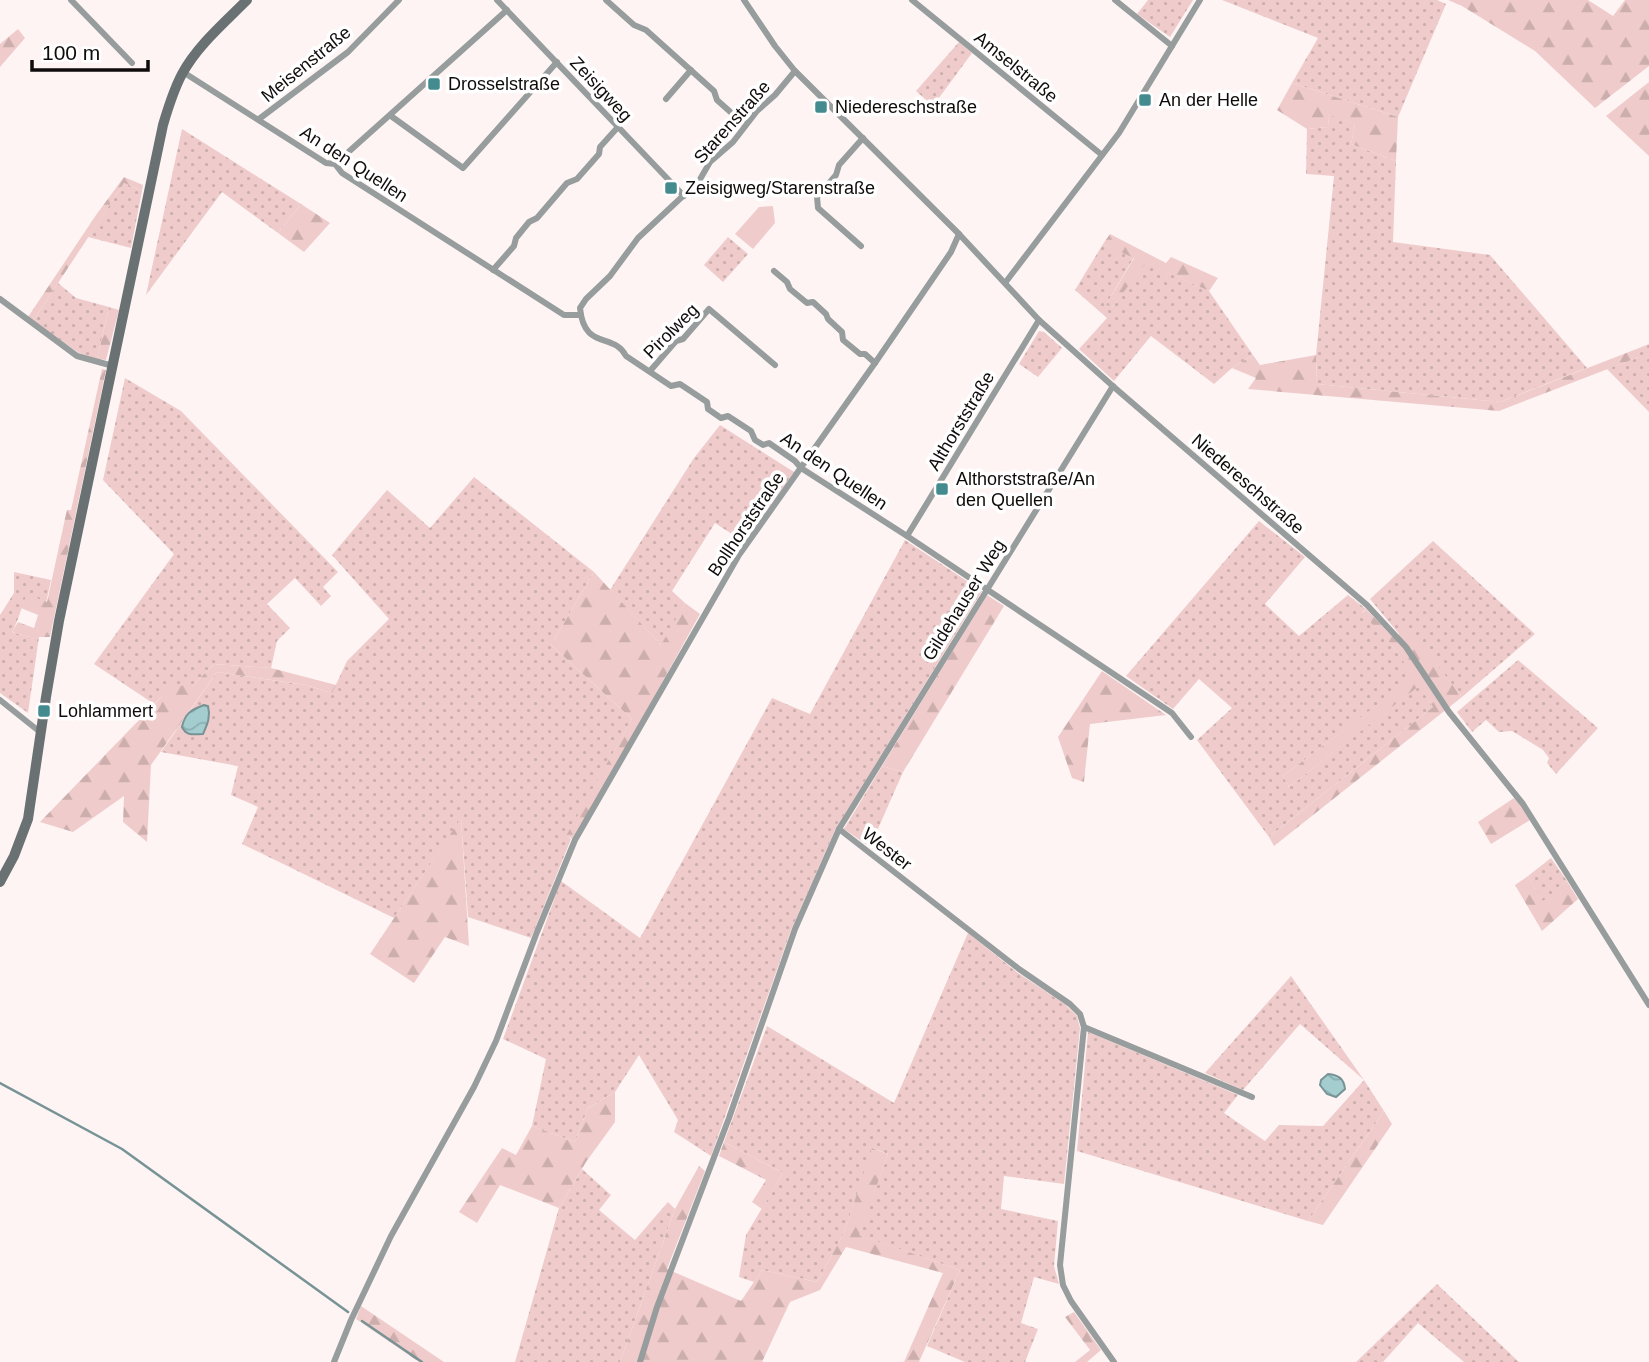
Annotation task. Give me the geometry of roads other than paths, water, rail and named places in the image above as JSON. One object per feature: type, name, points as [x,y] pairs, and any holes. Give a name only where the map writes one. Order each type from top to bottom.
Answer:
[{"type":"main road","points":[[0,882],[15,856],[28,819],[59,621],[163,125],[172,95],[183,72],[198,51],[247,0]]},
{"type":"street","points":[[71,0],[132,63]]},
{"type":"street","name":"Meisenstraße","points":[[259,119],[348,52],[399,0]]},
{"type":"street","points":[[606,0],[634,25],[646,30],[691,70],[714,91],[717,100],[745,125]]},
{"type":"street","name":"Niedereschstraße","points":[[744,0],[795,71],[960,234],[1039,320],[1367,605],[1406,648],[1449,712],[1523,804],[1649,1005]]},
{"type":"street","name":"Amselstraße","points":[[912,0],[1102,155]]},
{"type":"street","points":[[1115,0],[1172,47]]},
{"type":"street","points":[[1005,283],[1119,133],[1200,0]]},
{"type":"street","name":"Zeisigweg","points":[[500,1],[684,196]]},
{"type":"street","points":[[335,164],[507,10]]},
{"type":"street","points":[[391,116],[463,168],[557,62]]},
{"type":"street","points":[[666,99],[691,70]]},
{"type":"street","name":"Starenstraße","points":[[580,315],[580,308],[586,299],[610,276],[638,238],[699,181],[710,162],[733,142],[757,111],[795,71]]},
{"type":"street","name":"An den Quellen","points":[[183,72],[326,163],[335,164],[342,173],[564,315],[580,315],[584,327],[591,335],[619,347],[626,356],[671,386],[680,384],[707,402],[708,409],[721,418],[728,416],[740,423],[751,431],[755,440],[763,445],[769,443],[801,468],[1172,713],[1191,737]]},
{"type":"street","points":[[493,270],[514,246],[516,238],[528,222],[537,218],[567,183],[577,179],[618,127]]},
{"type":"street","points":[[861,246],[818,208],[817,197],[836,175],[839,165],[863,138]]},
{"type":"street","name":"Bollhorststraße","points":[[334,1362],[391,1236],[474,1087],[496,1041],[575,841],[739,555],[875,363],[960,234]]},
{"type":"street","points":[[775,271],[787,282],[790,289],[807,303],[813,302],[826,314],[828,320],[842,332],[843,340],[875,363]]},
{"type":"street","points":[[0,299],[77,356],[113,366]]},
{"type":"street","name":"Pirolweg","points":[[650,371],[709,309],[775,365]]},
{"type":"street","name":"Althorststraße","points":[[907,537],[1039,320]]},
{"type":"street","name":"Gildehauser Weg","points":[[839,829],[1113,386]]},
{"type":"street","points":[[0,700],[40,732]]},
{"type":"street","name":"Wester","points":[[640,1362],[657,1307],[729,1118],[795,929],[839,829],[1019,969],[1070,1003],[1080,1014],[1084,1027]]},
{"type":"street","points":[[1114,1362],[1071,1301],[1063,1285],[1060,1265],[1084,1027],[1252,1097]]},
{"type":"water","points":[[204,705],[208,706],[209,714],[203,734],[186,732],[182,727],[187,715]]},
{"type":"water","points":[[1328,1074],[1342,1080],[1345,1089],[1336,1097],[1327,1094],[1320,1085],[1321,1080]]},
{"type":"waterway","points":[[0,1083],[122,1149],[348,1312]]},
{"type":"waterway","points":[[362,1321],[422,1362]]},
{"type":"place","name":"Drosselstraße","points":[[434,84]]},
{"type":"place","name":"An der Helle","points":[[1145,100]]},
{"type":"place","name":"Niedereschstraße","points":[[821,107]]},
{"type":"place","name":"Zeisigweg/Starenstraße","points":[[671,188]]},
{"type":"place","name":"Althorststraße/An den Quellen","points":[[942,489]]},
{"type":"place","name":"Lohlammert","points":[[44,711]]}]
